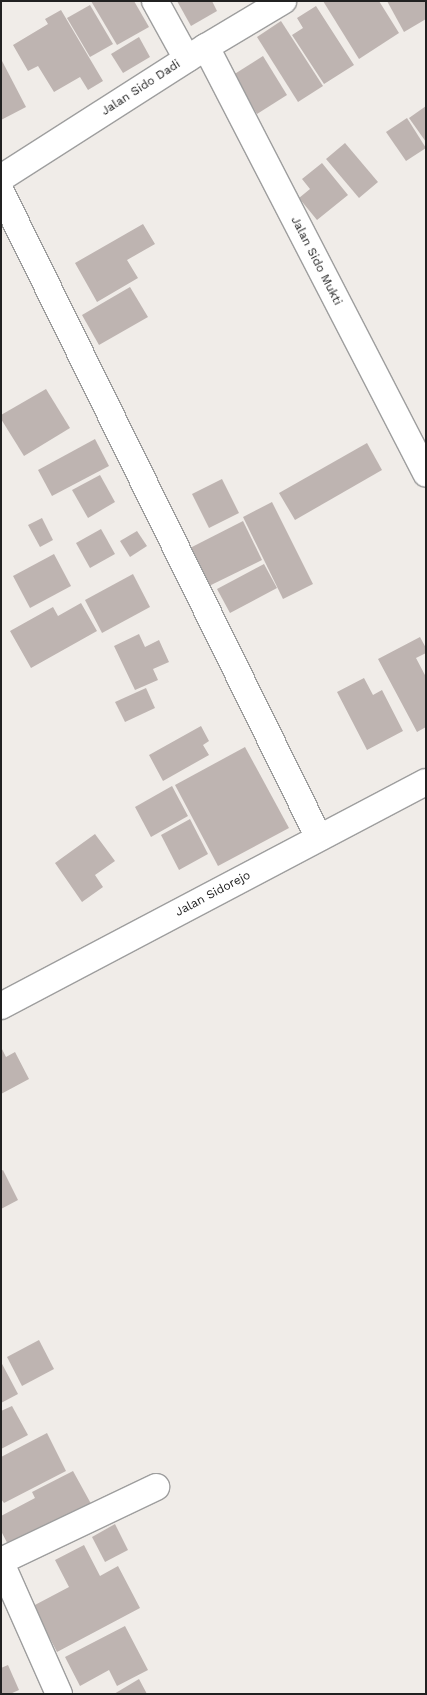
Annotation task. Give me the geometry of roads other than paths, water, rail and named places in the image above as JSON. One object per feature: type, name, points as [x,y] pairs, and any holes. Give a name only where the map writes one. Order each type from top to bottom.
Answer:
[{"type":"street","name":"Jalan Sido Mukti","points":[[155,1],[197,53],[426,474]]},
{"type":"street","name":"Jalan Sido Dadi","points":[[1,178],[197,53],[283,1]]},
{"type":"street","points":[[1,192],[319,838]]},
{"type":"street","name":"Jalan Sidorejo","points":[[1,1006],[426,782]]},
{"type":"street","points":[[58,1694],[3,1574],[156,1488]]}]
